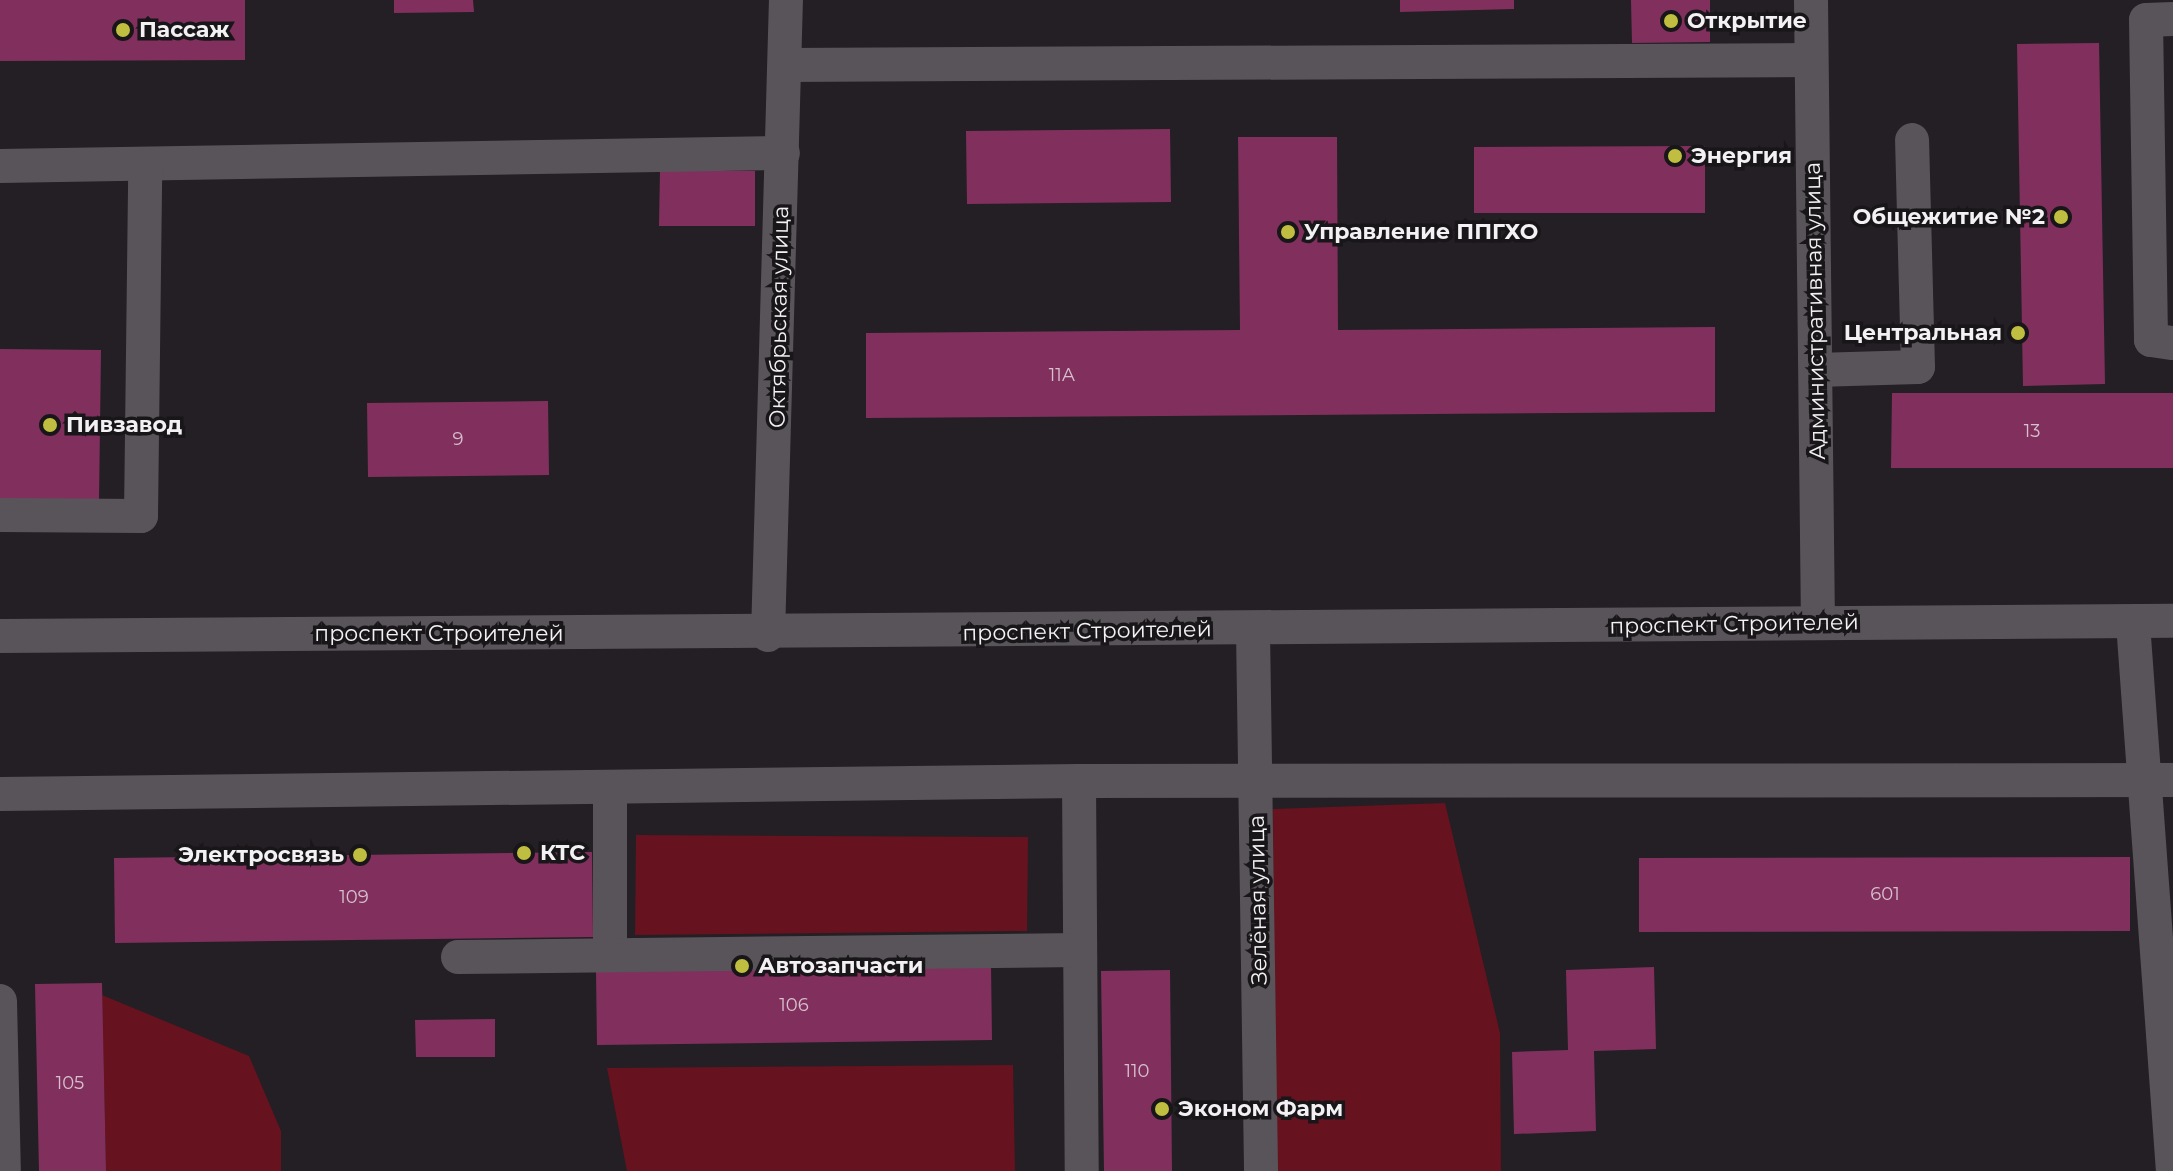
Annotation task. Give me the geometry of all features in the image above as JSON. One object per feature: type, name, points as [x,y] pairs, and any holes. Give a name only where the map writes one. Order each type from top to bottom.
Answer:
[{"type":"street","name":"Октябрьская улица","points":[[768,635],[786,0]]},
{"type":"street","name":"Административная улица","points":[[1811,0],[1818,623]]},
{"type":"street","points":[[2173,19],[2146,20],[2151,340],[2173,343]]},
{"type":"street","points":[[785,65],[1810,60]]},
{"type":"street","points":[[1816,370],[1918,367],[1912,140]]},
{"type":"street","points":[[0,166],[145,166],[783,153]]},
{"type":"street","points":[[0,515],[141,516],[145,166]]},
{"type":"street","name":"проспект Строителей","points":[[0,636],[768,635],[2173,621]]},
{"type":"street","points":[[2133,623],[2156,780],[2173,1171]]},
{"type":"street","name":"Зелёная улица","points":[[1253,630],[1261,1171]]},
{"type":"street","points":[[0,794],[1079,781],[2156,780]]},
{"type":"street","points":[[1079,781],[1082,1171]]},
{"type":"street","points":[[610,787],[610,953]]},
{"type":"street","points":[[458,957],[1080,950]]},
{"type":"street","points":[[0,1001],[4,1171]]},
{"type":"shaded area","points":[[1445,803],[1500,1033],[1501,1171],[1275,1171],[1273,809]]},
{"type":"shaded area","points":[[636,835],[1028,837],[1027,931],[635,935]]},
{"type":"shaded area","points":[[102,995],[249,1056],[281,1131],[281,1171],[106,1171]]},
{"type":"shaded area","points":[[1013,1065],[1015,1171],[627,1171],[607,1068]]},
{"type":"building","name":"Пассаж","points":[[0,0],[245,0],[245,60],[0,61]]},
{"type":"building","points":[[394,0],[473,0],[474,12],[394,13]]},
{"type":"building","points":[[1400,0],[1514,0],[1514,9],[1400,12]]},
{"type":"building","name":"Открытие","points":[[1631,0],[1710,0],[1710,42],[1632,43]]},
{"type":"building","name":"Общежитие №2","points":[[2099,43],[2105,384],[2023,386],[2017,44]]},
{"type":"building","points":[[1170,129],[1171,202],[967,204],[966,131]]},
{"type":"building","name":"Управление ППГХО","points":[[1238,137],[1337,137],[1338,330],[1715,327],[1715,412],[866,418],[866,333],[1240,330]]},
{"type":"building","points":[[1705,146],[1705,213],[1474,213],[1474,147]]},
{"type":"building","points":[[660,171],[755,171],[755,226],[659,226]]},
{"type":"building","name":"Пивзавод","points":[[0,349],[101,350],[99,501],[0,500]]},
{"type":"building","points":[[1892,393],[2173,393],[2173,468],[1891,468]]},
{"type":"building","points":[[548,401],[549,475],[368,477],[367,403]]},
{"type":"building","points":[[592,852],[593,937],[115,943],[114,858]]},
{"type":"building","points":[[2130,857],[2130,931],[1639,932],[1639,858]]},
{"type":"building","points":[[991,965],[992,1040],[597,1045],[596,970]]},
{"type":"building","points":[[1654,967],[1656,1049],[1594,1051],[1596,1131],[1514,1134],[1512,1052],[1568,1050],[1566,970]]},
{"type":"building","points":[[1170,970],[1172,1171],[1104,1171],[1101,971]]},
{"type":"building","points":[[102,983],[106,1171],[39,1171],[35,984]]},
{"type":"building","points":[[495,1019],[495,1057],[416,1057],[415,1020]]},
{"type":"place","name":"Открытие","points":[[1671,21]]},
{"type":"place","name":"Пассаж","points":[[123,30]]},
{"type":"place","name":"Энергия","points":[[1675,156]]},
{"type":"place","name":"Общежитие №2","points":[[2061,217]]},
{"type":"place","name":"Управление ППГХО","points":[[1288,232]]},
{"type":"place","name":"Центральная","points":[[2018,333]]},
{"type":"place","name":"Пивзавод","points":[[50,425]]},
{"type":"place","name":"КТС","points":[[524,853]]},
{"type":"place","name":"Электросвязь","points":[[360,855]]},
{"type":"place","name":"Автозапчасти","points":[[742,966]]},
{"type":"place","name":"Эконом Фарм","points":[[1162,1109]]}]
